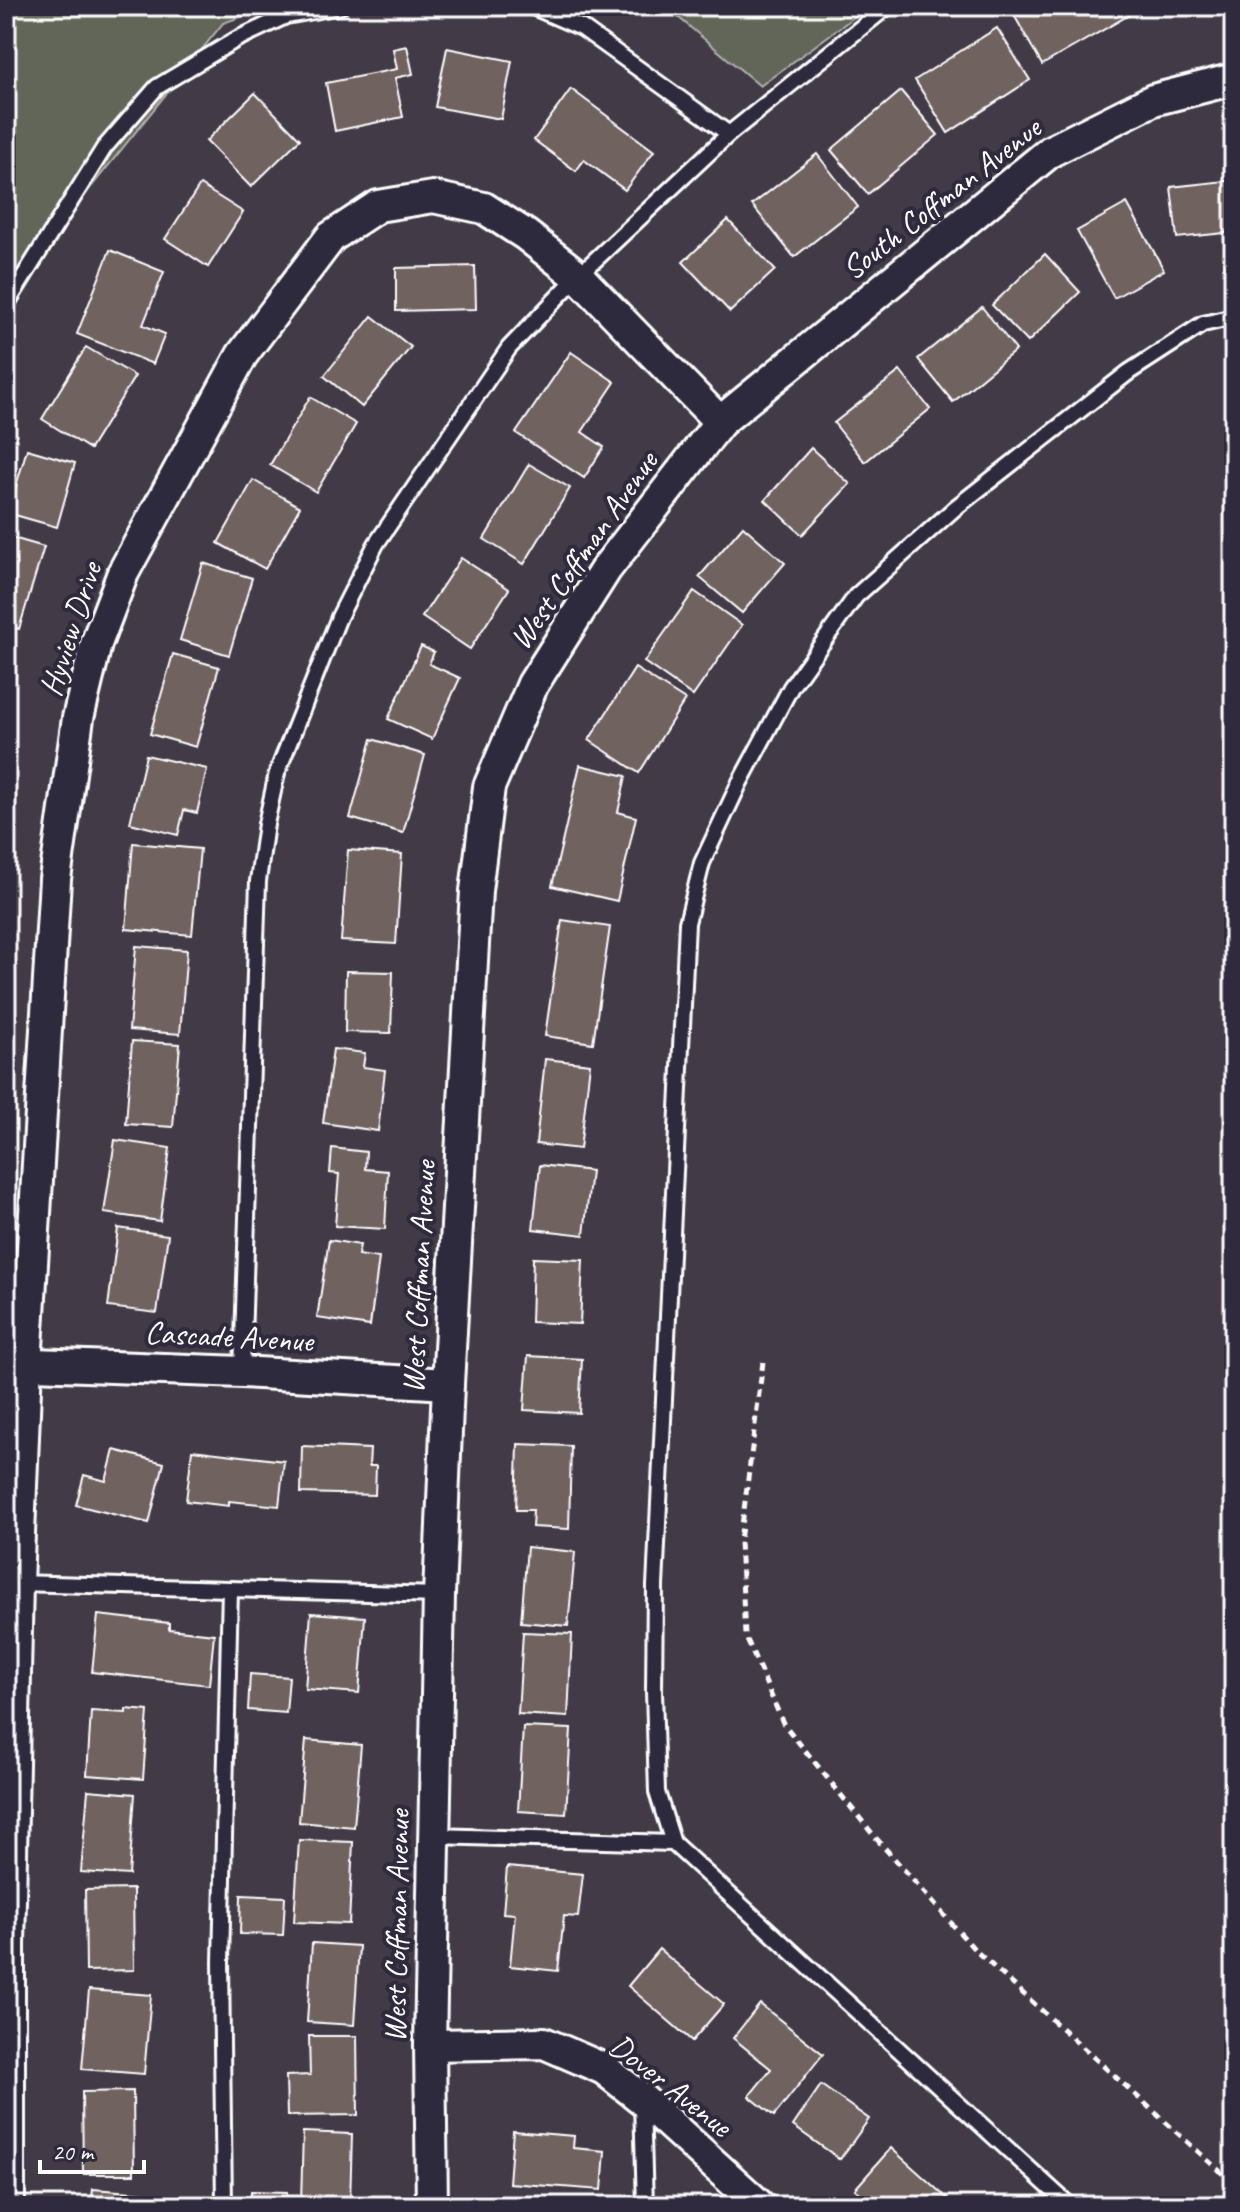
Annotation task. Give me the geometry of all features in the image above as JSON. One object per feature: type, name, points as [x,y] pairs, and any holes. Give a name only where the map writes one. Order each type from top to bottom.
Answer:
[{"type":"street","name":"South Coffman Avenue","points":[[720,422],[1051,151],[1153,100],[1234,79]]},
{"type":"street","name":"Hyview Drive","points":[[9,2206],[9,1945],[17,1583],[16,1363],[55,879],[78,718],[96,644],[123,573],[242,355],[331,237],[378,206],[433,197],[484,208],[526,235],[578,276],[720,422]]},
{"type":"street","name":"West Coffman Avenue","points":[[432,2206],[430,2045],[439,1595],[476,891],[489,787],[533,684],[606,569],[720,422]]},
{"type":"street","name":"Cascade Avenue","points":[[16,1363],[448,1384]]},
{"type":"street","name":"Dover Avenue","points":[[430,2045],[544,2043],[604,2069],[642,2099],[760,2206]]},
{"type":"lane","points":[[6,305],[104,148],[157,87],[237,39],[286,16],[341,6]]},
{"type":"lane","points":[[531,6],[582,28],[729,134]]},
{"type":"lane","points":[[242,1372],[258,881],[277,773],[339,617],[376,544],[509,348],[578,276],[729,134],[888,6]]},
{"type":"lane","points":[[1070,2206],[673,1843],[657,1792],[655,1586],[687,923],[702,863],[740,782],[791,687],[856,596],[955,508],[1129,372],[1203,324],[1234,317]]},
{"type":"lane","points":[[17,1583],[439,1595]]},
{"type":"lane","points":[[224,2206],[221,1962],[230,1589]]},
{"type":"lane","points":[[434,1836],[673,1843]]},
{"type":"lane","points":[[642,2099],[645,2206]]},
{"type":"path","points":[[763,1362],[740,1541],[745,1635],[783,1723],[875,1837],[976,1951],[1234,2184]]},
{"type":"green space","points":[[6,6],[272,6],[223,23],[92,186],[6,304]]},
{"type":"green space","points":[[665,6],[869,6],[760,86]]},
{"type":"building","points":[[1009,6],[1124,6],[1129,15],[1042,65]]},
{"type":"building","points":[[997,28],[1030,80],[948,133],[915,80]]},
{"type":"building","points":[[407,46],[413,74],[395,78],[403,117],[335,131],[326,83],[397,69],[393,49]]},
{"type":"building","points":[[447,48],[512,61],[501,119],[435,107]]},
{"type":"building","points":[[571,89],[654,151],[625,190],[584,160],[576,171],[534,140]]},
{"type":"building","points":[[901,91],[938,135],[868,194],[831,150]]},
{"type":"building","points":[[255,93],[300,139],[251,187],[206,141]]},
{"type":"building","points":[[817,154],[858,207],[794,257],[752,205]]},
{"type":"building","points":[[1234,180],[1234,232],[1177,238],[1171,187]]},
{"type":"building","points":[[200,185],[243,212],[208,267],[165,239]]},
{"type":"building","points":[[1127,203],[1164,270],[1114,298],[1077,231]]},
{"type":"building","points":[[728,220],[775,270],[730,312],[683,262]]},
{"type":"building","points":[[110,250],[164,272],[143,325],[165,334],[153,364],[77,334]]},
{"type":"building","points":[[1045,254],[1080,292],[1028,342],[992,305]]},
{"type":"building","points":[[475,266],[476,309],[396,311],[396,268]]},
{"type":"building","points":[[982,307],[1016,350],[953,402],[918,359]]},
{"type":"building","points":[[372,316],[411,347],[362,407],[324,376]]},
{"type":"building","points":[[86,347],[135,376],[90,449],[42,419]]},
{"type":"building","points":[[571,352],[615,382],[582,432],[604,447],[584,478],[516,433]]},
{"type":"building","points":[[900,371],[930,409],[865,462],[834,423]]},
{"type":"building","points":[[310,397],[356,424],[316,492],[270,465]]},
{"type":"building","points":[[811,448],[850,484],[802,535],[765,500]]},
{"type":"building","points":[[27,449],[75,463],[57,527],[8,513]]},
{"type":"building","points":[[529,464],[570,488],[524,564],[484,539]]},
{"type":"building","points":[[253,480],[300,507],[265,569],[218,543]]},
{"type":"building","points":[[743,526],[785,563],[742,613],[699,577]]},
{"type":"building","points":[[6,536],[44,547],[19,629],[6,625]]},
{"type":"building","points":[[461,558],[509,589],[470,649],[422,617]]},
{"type":"building","points":[[203,563],[252,578],[229,655],[180,640]]},
{"type":"building","points":[[694,591],[742,625],[693,696],[644,662]]},
{"type":"building","points":[[421,646],[434,652],[429,664],[460,678],[432,739],[388,719]]},
{"type":"building","points":[[173,654],[219,667],[196,747],[150,734]]},
{"type":"building","points":[[635,668],[685,700],[639,773],[589,740]]},
{"type":"building","points":[[372,739],[425,755],[403,833],[350,818]]},
{"type":"building","points":[[146,755],[207,769],[197,813],[184,810],[178,835],[130,823]]},
{"type":"building","points":[[580,765],[626,776],[618,812],[636,817],[617,901],[552,886]]},
{"type":"building","points":[[133,843],[200,849],[192,935],[126,929]]},
{"type":"building","points":[[348,850],[402,854],[396,944],[341,941]]},
{"type":"building","points":[[562,920],[610,927],[593,1043],[545,1036]]},
{"type":"building","points":[[136,946],[187,950],[180,1034],[129,1030]]},
{"type":"building","points":[[346,971],[393,972],[391,1033],[345,1032]]},
{"type":"building","points":[[132,1041],[180,1044],[173,1127],[126,1124]]},
{"type":"building","points":[[333,1049],[365,1053],[363,1067],[385,1070],[378,1131],[323,1123]]},
{"type":"building","points":[[545,1059],[590,1064],[580,1149],[536,1144]]},
{"type":"building","points":[[115,1140],[170,1148],[160,1221],[104,1213]]},
{"type":"building","points":[[332,1148],[366,1152],[365,1169],[388,1171],[385,1229],[335,1226],[339,1174],[330,1173]]},
{"type":"building","points":[[540,1165],[591,1171],[584,1235],[533,1229]]},
{"type":"building","points":[[118,1228],[168,1235],[157,1313],[108,1307]]},
{"type":"building","points":[[329,1240],[360,1245],[358,1255],[379,1258],[370,1326],[317,1318]]},
{"type":"building","points":[[533,1258],[583,1260],[580,1324],[531,1322]]},
{"type":"building","points":[[528,1356],[582,1359],[579,1413],[524,1410]]},
{"type":"building","points":[[518,1444],[571,1446],[569,1529],[532,1527],[533,1510],[516,1510]]},
{"type":"building","points":[[302,1446],[370,1449],[369,1466],[376,1466],[375,1495],[301,1493]]},
{"type":"building","points":[[114,1450],[164,1463],[149,1523],[76,1505],[84,1475],[106,1481]]},
{"type":"building","points":[[192,1450],[284,1461],[279,1506],[229,1501],[229,1506],[186,1501]]},
{"type":"building","points":[[527,1547],[575,1552],[568,1626],[521,1622]]},
{"type":"building","points":[[311,1613],[365,1617],[359,1693],[305,1689]]},
{"type":"building","points":[[98,1615],[169,1623],[169,1629],[214,1634],[209,1685],[92,1672]]},
{"type":"building","points":[[523,1632],[572,1634],[568,1717],[518,1714]]},
{"type":"building","points":[[250,1674],[289,1677],[286,1713],[248,1710]]},
{"type":"building","points":[[126,1709],[148,1711],[143,1779],[87,1775],[91,1711],[126,1713]]},
{"type":"building","points":[[523,1727],[571,1729],[566,1814],[518,1811]]},
{"type":"building","points":[[306,1740],[361,1745],[354,1827],[299,1822]]},
{"type":"building","points":[[88,1790],[135,1794],[129,1875],[81,1872]]},
{"type":"building","points":[[299,1840],[353,1842],[349,1924],[294,1922]]},
{"type":"building","points":[[507,1867],[583,1874],[578,1917],[564,1916],[558,1971],[510,1966],[515,1914],[503,1913]]},
{"type":"building","points":[[133,1889],[134,1970],[86,1971],[85,1890]]},
{"type":"building","points":[[241,1895],[285,1897],[283,1935],[240,1934]]},
{"type":"building","points":[[312,1943],[359,1946],[354,2025],[307,2022]]},
{"type":"building","points":[[659,1949],[724,2004],[692,2041],[628,1986]]},
{"type":"building","points":[[89,1990],[151,1995],[144,2074],[82,2069]]},
{"type":"building","points":[[760,2004],[823,2054],[774,2116],[749,2096],[771,2069],[733,2038]]},
{"type":"building","points":[[309,2036],[357,2036],[358,2115],[287,2116],[286,2076],[310,2075]]},
{"type":"building","points":[[821,2085],[869,2119],[840,2159],[793,2126]]},
{"type":"building","points":[[133,2091],[134,2174],[83,2174],[82,2092]]},
{"type":"building","points":[[513,2131],[574,2136],[573,2148],[605,2151],[602,2190],[509,2183]]},
{"type":"building","points":[[303,2132],[352,2134],[350,2204],[301,2202]]},
{"type":"building","points":[[891,2148],[949,2200],[944,2206],[874,2206],[855,2189]]},
{"type":"building","points":[[93,2189],[144,2193],[143,2206],[91,2206]]},
{"type":"building","points":[[251,2191],[287,2192],[286,2206],[251,2206]]}]
